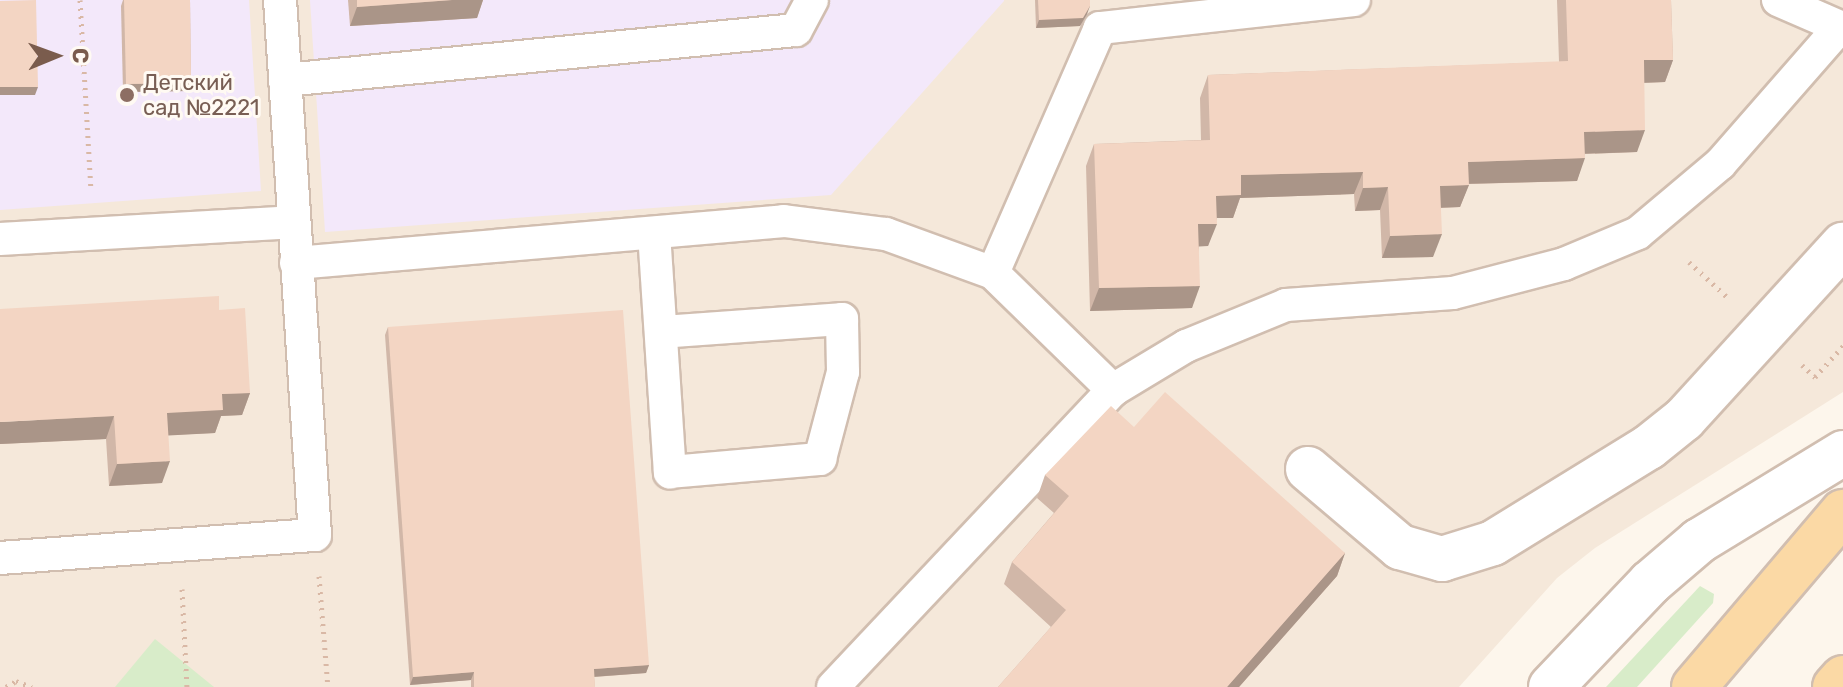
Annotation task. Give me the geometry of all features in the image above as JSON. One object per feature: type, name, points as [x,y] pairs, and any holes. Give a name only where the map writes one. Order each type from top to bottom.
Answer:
[{"type":"main road","points":[[1694,687],[1843,512]]},
{"type":"main road","points":[[1835,687],[1843,678]]},
{"type":"street","points":[[1308,469],[1400,547],[1422,556],[1442,559],[1493,543],[1649,447],[1684,419],[1843,245]]},
{"type":"street","points":[[1551,687],[1650,583],[1699,541],[1843,453]]},
{"type":"lane","points":[[0,558],[315,535],[292,222],[280,0]]},
{"type":"lane","points":[[285,80],[796,30],[812,0]]},
{"type":"lane","points":[[993,273],[1100,28],[1354,0]]},
{"type":"lane","points":[[833,687],[1113,390],[1186,346],[1286,305],[1453,293],[1564,264],[1638,233],[1720,164],[1841,28],[1778,0]]},
{"type":"lane","points":[[296,263],[784,221],[886,234],[993,273],[1113,390]]},
{"type":"lane","points":[[0,239],[292,222]]},
{"type":"lane","points":[[654,233],[670,472],[820,459],[843,372],[842,319],[661,332]]},
{"type":"path","points":[[80,0],[93,233]]},
{"type":"path","points":[[1689,262],[1732,301]]},
{"type":"path","points":[[1795,359],[1815,377],[1843,346]]},
{"type":"path","points":[[315,535],[328,687]]},
{"type":"path","points":[[180,544],[187,687]]},
{"type":"path","points":[[6,687],[16,681],[32,687]]},
{"type":"shaded area","points":[[0,0],[1843,0],[1843,392],[1595,548],[1557,578],[1459,687],[0,687]]},
{"type":"shaded area","name":"Детский сад №2221","points":[[0,0],[249,0],[261,191],[0,210]]},
{"type":"shaded area","points":[[310,0],[1004,1],[831,195],[325,232]]},
{"type":"green space","points":[[1700,586],[1714,594],[1713,603],[1637,687],[1606,687]]},
{"type":"green space","points":[[155,639],[214,687],[115,687]]},
{"type":"building","points":[[36,0],[38,87],[0,87],[0,1]]},
{"type":"building","points":[[124,0],[190,0],[191,83],[126,84]]},
{"type":"building","points":[[357,0],[452,0],[357,7]]},
{"type":"building","points":[[1038,0],[1090,0],[1090,6],[1083,18],[1039,20]]},
{"type":"building","points":[[1566,0],[1671,0],[1673,60],[1644,60],[1645,130],[1584,132],[1585,158],[1468,162],[1469,185],[1440,186],[1442,234],[1390,236],[1388,187],[1363,188],[1363,172],[1241,175],[1241,195],[1216,196],[1217,224],[1198,224],[1200,286],[1099,288],[1094,144],[1210,140],[1208,75],[1568,61]]},
{"type":"building","points":[[219,296],[219,310],[245,308],[250,393],[222,394],[223,410],[167,413],[170,461],[117,464],[114,416],[0,422],[0,309]]},
{"type":"building","points":[[623,310],[649,665],[594,669],[595,687],[474,687],[474,672],[413,677],[388,327]]},
{"type":"building","points":[[1165,392],[1345,553],[1227,687],[998,687],[1066,610],[1012,562],[1069,496],[1045,475],[1111,406],[1134,427]]},
{"type":"place","name":"Детский сад №2221","points":[[127,95]]}]
